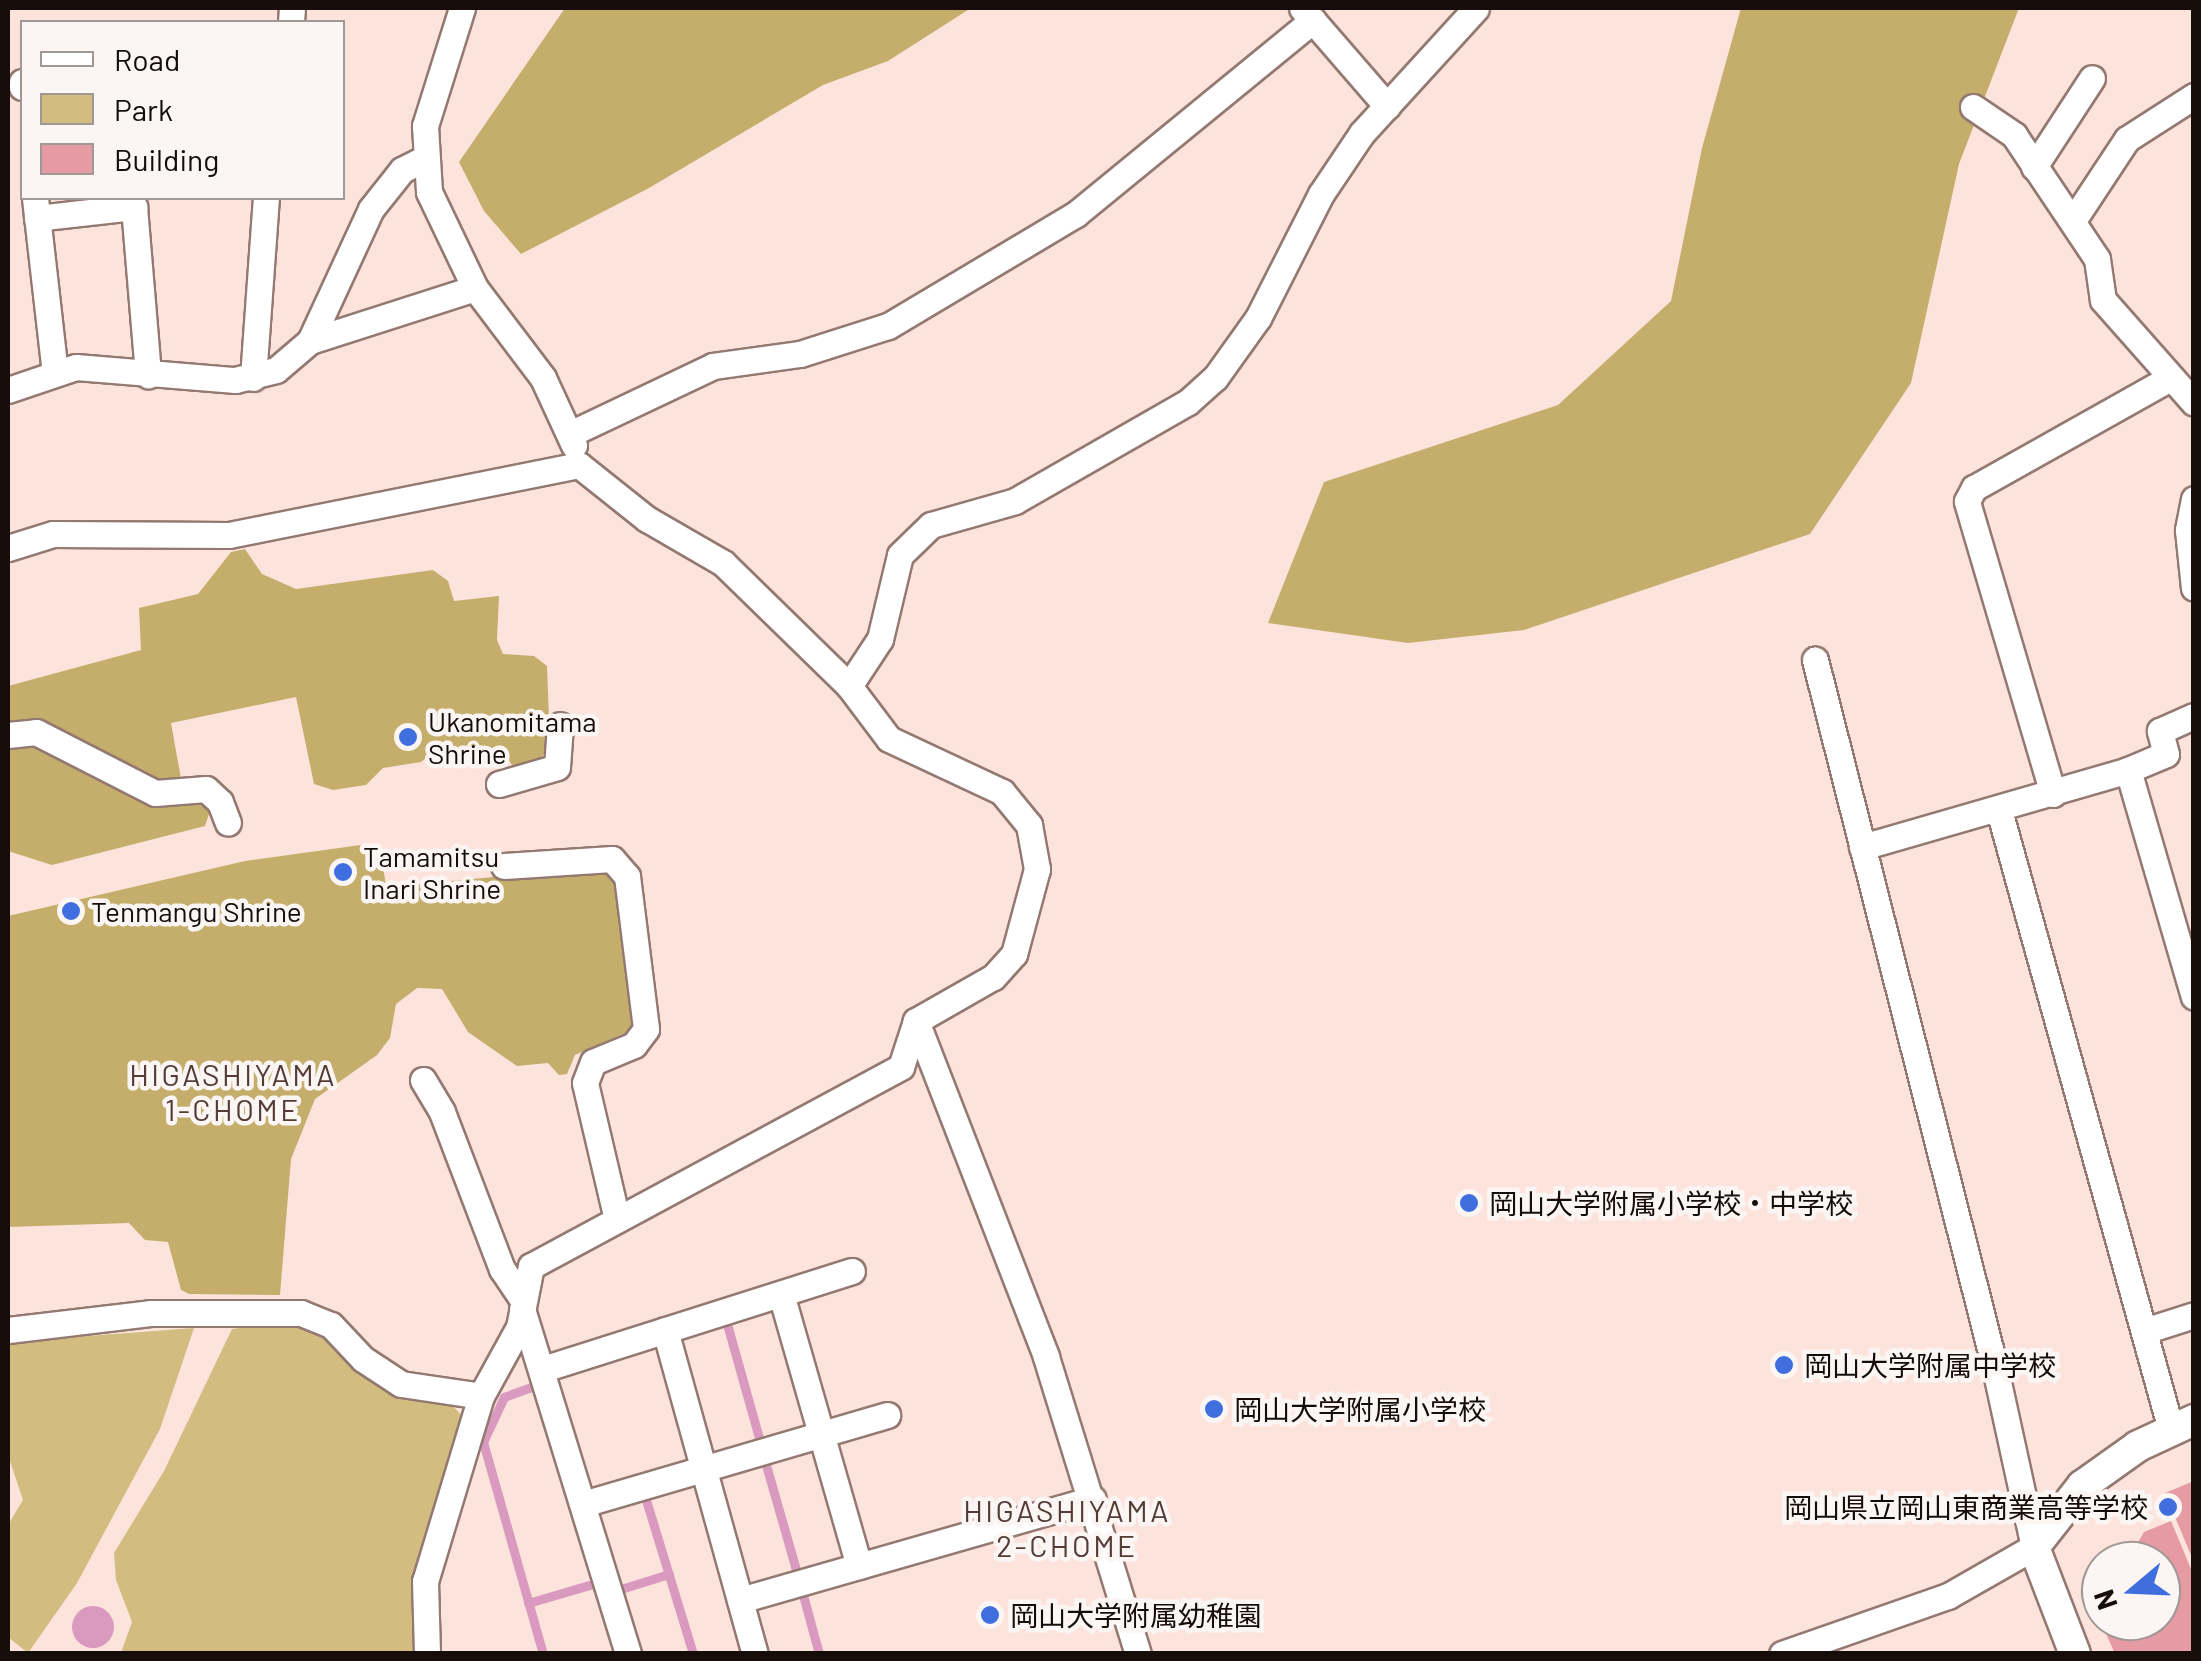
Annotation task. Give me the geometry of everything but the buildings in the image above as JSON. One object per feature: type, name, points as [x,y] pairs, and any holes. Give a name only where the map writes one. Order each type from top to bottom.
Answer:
[{"type":"street","points":[[426,1654],[425,1581],[481,1396],[517,1333],[521,1302],[534,1263],[898,1070],[907,1060],[906,1034],[916,1021],[1008,963],[1033,896],[1036,853],[1029,825],[1011,799],[897,746],[849,686],[723,563],[647,518],[579,465],[572,433],[516,335],[475,288],[442,230],[424,158],[426,126],[462,8]]},
{"type":"street","points":[[849,686],[880,640],[900,555],[931,525],[1016,501],[1188,402],[1215,378],[1287,267],[1321,194],[1388,106],[1476,8]]},
{"type":"street","points":[[572,433],[713,366],[800,354],[888,326],[1076,214],[1307,14],[1388,106]]},
{"type":"street","points":[[2034,166],[2092,78]]},
{"type":"street","points":[[2074,219],[2126,140],[2194,96]]},
{"type":"street","points":[[1972,107],[2014,135],[2074,219],[2097,259],[2103,300],[2168,378],[2194,402]]},
{"type":"street","points":[[8,390],[76,367],[148,375],[253,378],[296,359],[310,341],[372,209],[402,170],[424,158]]},
{"type":"street","points":[[253,378],[266,200]]},
{"type":"street","points":[[56,373],[36,208],[134,207],[148,375]]},
{"type":"street","points":[[310,341],[475,288]]},
{"type":"street","points":[[2053,794],[1967,501],[1974,488],[2168,378]]},
{"type":"street","points":[[8,548],[53,534],[229,535],[579,465]]},
{"type":"street","points":[[2194,500],[2188,530],[2194,588]]},
{"type":"street","points":[[1815,660],[2034,1547],[2075,1654]]},
{"type":"street","points":[[1862,847],[2128,770],[2166,754],[2160,731],[2194,716]]},
{"type":"street","points":[[498,784],[556,767],[560,724]]},
{"type":"street","points":[[8,735],[36,732],[155,793],[206,789],[220,802],[228,823]]},
{"type":"street","points":[[2128,770],[2194,997]]},
{"type":"street","points":[[1782,1654],[1948,1596],[2034,1547],[2082,1486],[2138,1446],[2182,1425],[2144,1330],[1999,810]]},
{"type":"street","points":[[504,866],[608,859],[625,870],[646,1029],[634,1046],[593,1062],[585,1083],[616,1219]]},
{"type":"street","points":[[916,1021],[1046,1357],[1138,1654]]},
{"type":"street","points":[[424,1080],[442,1112],[502,1269],[521,1302],[628,1654]]},
{"type":"street","points":[[543,1369],[852,1271]]},
{"type":"street","points":[[781,1294],[859,1566]]},
{"type":"street","points":[[8,1330],[150,1313],[300,1313],[331,1325],[401,1384],[481,1396]]},
{"type":"street","points":[[2144,1330],[2194,1315]]},
{"type":"street","points":[[664,1330],[755,1654]]},
{"type":"street","points":[[583,1504],[888,1416]]},
{"type":"street","points":[[740,1600],[1092,1499]]},
{"type":"green space","points":[[279,1322],[323,1334],[372,1382],[415,1399],[451,1404],[464,1418],[419,1653],[121,1653],[132,1622],[116,1580],[114,1553],[164,1471],[232,1329]]},
{"type":"green space","points":[[194,1328],[160,1429],[77,1583],[28,1653],[8,1637],[8,1525],[23,1500],[8,1455],[8,1342]]},
{"type":"shaded area","points":[[565,8],[971,8],[888,61],[823,85],[649,188],[521,254],[484,211],[459,162]]},
{"type":"shaded area","points":[[1741,8],[2019,8],[1959,164],[1911,383],[1810,534],[1524,630],[1408,643],[1268,623],[1324,482],[1558,405],[1671,301],[1702,148]]},
{"type":"shaded area","points":[[245,549],[262,574],[296,589],[433,570],[448,581],[454,601],[499,596],[497,640],[503,654],[534,656],[547,666],[550,745],[538,762],[512,765],[501,749],[466,755],[447,742],[421,762],[383,768],[366,785],[333,790],[314,784],[296,697],[171,723],[185,801],[211,808],[205,826],[52,865],[8,851],[8,686],[141,650],[139,608],[198,594],[231,552]]},
{"type":"shaded area","points":[[368,844],[381,852],[386,887],[592,868],[607,872],[617,885],[634,1029],[575,1055],[567,1074],[559,1075],[548,1063],[517,1066],[468,1032],[442,989],[417,988],[396,1004],[390,1038],[377,1055],[315,1099],[291,1159],[280,1295],[189,1294],[181,1290],[168,1242],[145,1240],[129,1223],[8,1227],[8,916],[245,861]]},
{"type":"shaded area","points":[[93,1606],[108,1612],[114,1627],[108,1642],[93,1648],[78,1642],[72,1627],[78,1612]]},
{"type":"waterway","points":[[727,1324],[759,1438]]},
{"type":"waterway","points":[[534,1386],[504,1397],[483,1442],[543,1654]]},
{"type":"waterway","points":[[766,1465],[797,1573]]},
{"type":"waterway","points":[[646,1500],[693,1654]]},
{"type":"waterway","points":[[624,1588],[669,1574]]},
{"type":"waterway","points":[[528,1603],[593,1584]]},
{"type":"waterway","points":[[803,1595],[819,1654]]},
{"type":"place","name":"Ukanomitama Shrine","points":[[408,737]]},
{"type":"place","name":"Tamamitsu Inari Shrine","points":[[343,872]]},
{"type":"place","name":"Tenmangu Shrine","points":[[71,911]]},
{"type":"place","name":"岡山大学附属小学校・中学校","points":[[1469,1203]]},
{"type":"place","name":"岡山大学附属中学校","points":[[1784,1365]]},
{"type":"place","name":"岡山大学附属小学校","points":[[1214,1409]]},
{"type":"place","name":"岡山県立岡山東商業高等学校","points":[[2168,1507]]},
{"type":"place","name":"岡山大学附属幼稚園","points":[[990,1615]]},
{"type":"district","name":"HIGASHIYAMA 1-CHOME","points":[[233,1091]]},
{"type":"district","name":"HIGASHIYAMA 2-CHOME","points":[[1067,1527]]}]
